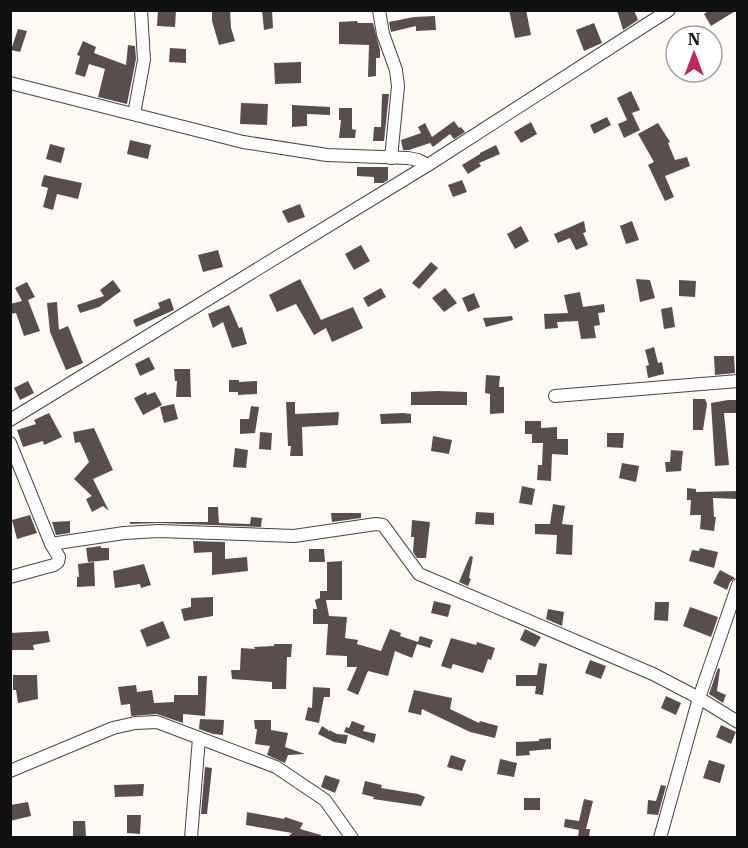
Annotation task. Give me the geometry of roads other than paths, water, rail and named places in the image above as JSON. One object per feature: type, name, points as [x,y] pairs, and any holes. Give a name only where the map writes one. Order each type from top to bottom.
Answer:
[{"type":"street","points":[[135,114],[144,60],[141,10]]},
{"type":"street","points":[[379,10],[382,34],[396,70],[398,86],[392,158]]},
{"type":"street","points":[[10,420],[428,165],[669,10]]},
{"type":"street","points":[[10,83],[243,142],[327,155],[418,160],[428,165]]},
{"type":"street","points":[[555,396],[738,381]]},
{"type":"street","points":[[10,443],[51,544],[59,556],[58,562],[54,565],[10,577]]},
{"type":"street","points":[[51,544],[124,533],[159,531],[294,536],[376,524],[383,525],[419,574],[652,674],[699,698],[738,722]]},
{"type":"street","points":[[660,837],[699,698],[738,585]]},
{"type":"street","points":[[10,771],[113,728],[135,723],[157,722],[276,766],[325,800],[352,837]]},
{"type":"street","points":[[191,837],[200,738]]}]
